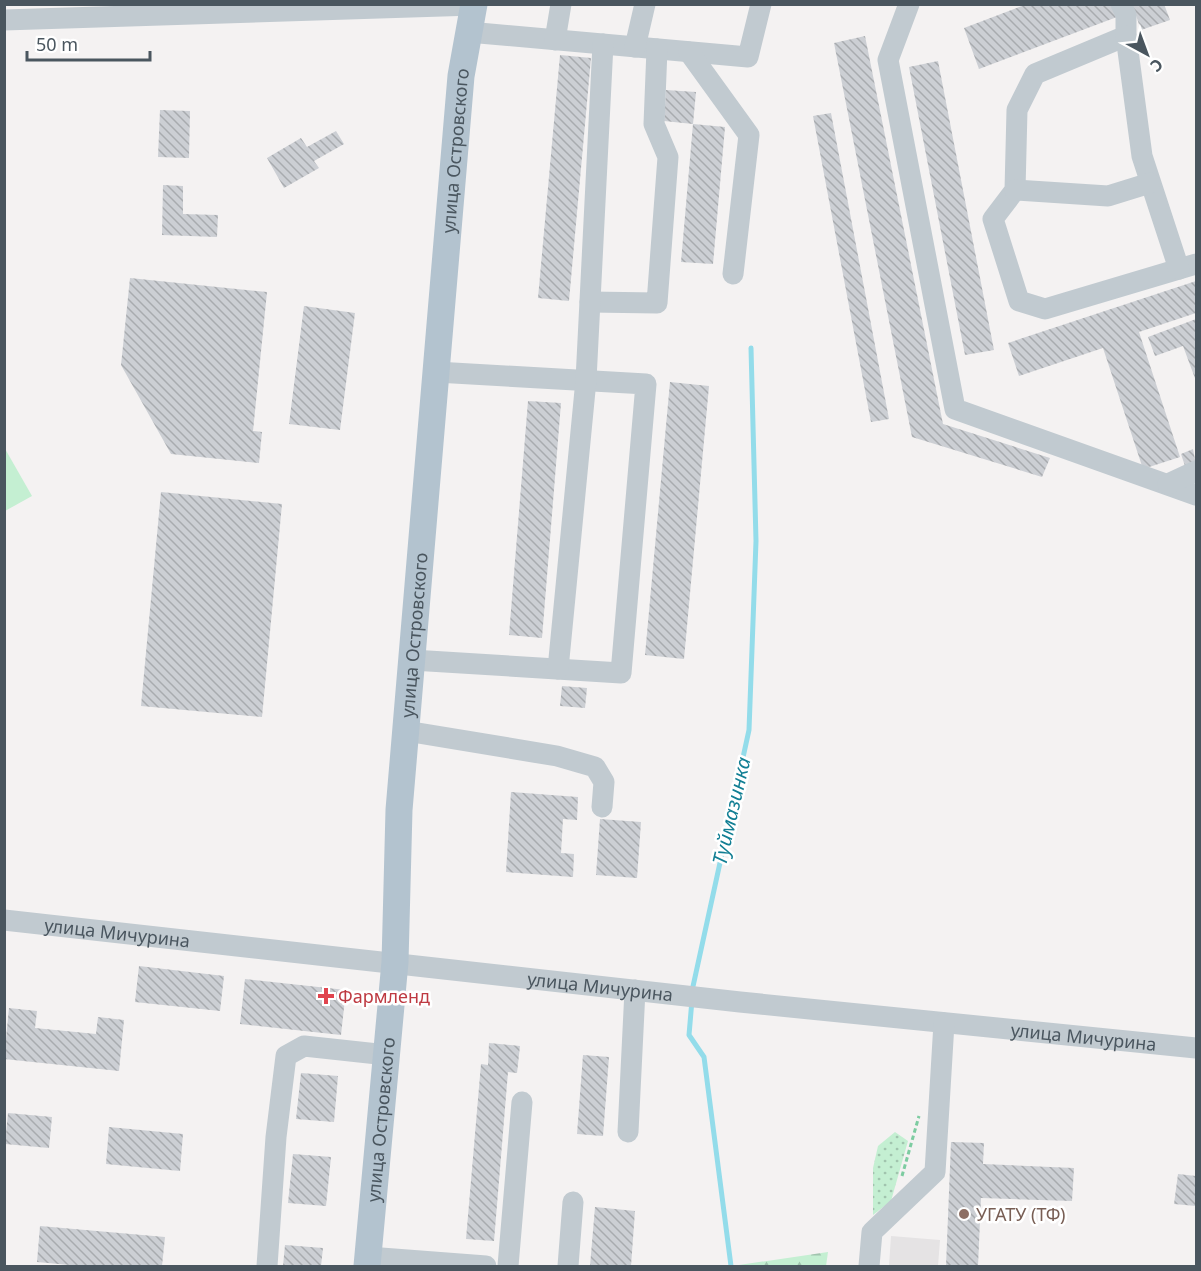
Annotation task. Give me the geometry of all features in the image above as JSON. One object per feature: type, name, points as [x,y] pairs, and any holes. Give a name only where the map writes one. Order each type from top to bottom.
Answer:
[{"type":"main road","name":"улица Островского","points":[[367,1262],[395,962],[399,810],[461,76],[474,4]]},
{"type":"street","points":[[9,15],[98,10],[474,4]]},
{"type":"street","points":[[555,40],[561,4]]},
{"type":"street","points":[[635,47],[645,4]]},
{"type":"street","points":[[468,32],[748,57],[761,4]]},
{"type":"street","points":[[909,4],[888,60],[955,409],[1197,495]]},
{"type":"street","points":[[1121,4],[1126,15],[1126,36],[1142,156],[1150,183],[1188,266],[1045,309],[1019,301],[993,219],[1015,190],[1017,110],[1035,74],[1126,36]]},
{"type":"street","points":[[558,669],[586,380],[603,44]]},
{"type":"street","points":[[590,302],[657,303],[668,158],[654,124],[657,49]]},
{"type":"street","points":[[688,52],[749,135],[733,274]]},
{"type":"street","points":[[1015,190],[1108,196],[1150,183]]},
{"type":"street","points":[[412,660],[621,673],[646,384],[436,372]]},
{"type":"street","points":[[1168,484],[1197,471]]},
{"type":"street","points":[[406,731],[557,756],[594,767],[604,782],[602,807]]},
{"type":"street","name":"улица Мичурина","points":[[4,920],[635,990],[1197,1048]]},
{"type":"street","points":[[628,1132],[635,990]]},
{"type":"street","points":[[868,1266],[872,1232],[935,1172],[944,1023]]},
{"type":"street","points":[[267,1266],[276,1137],[286,1056],[304,1046],[387,1055]]},
{"type":"street","points":[[508,1266],[522,1102]]},
{"type":"street","points":[[568,1266],[573,1202]]},
{"type":"street","points":[[367,1262],[486,1266]]},
{"type":"path","points":[[902,1179],[920,1113]]},
{"type":"shaded area","name":"УГАТУ (ТФ)","points":[[891,1236],[940,1240],[938,1266],[889,1266]]},
{"type":"green space","points":[[4,447],[32,496],[5,511],[4,511]]},
{"type":"green space","points":[[895,1132],[908,1141],[891,1201],[873,1215],[873,1168],[878,1146]]},
{"type":"green space","points":[[828,1252],[826,1266],[732,1266]]},
{"type":"building","points":[[1027,4],[1112,4],[1117,17],[979,69],[964,28]]},
{"type":"building","points":[[1132,4],[1164,4],[1170,20],[1141,30]]},
{"type":"building","points":[[865,36],[943,424],[1050,458],[1042,477],[912,437],[834,43]]},
{"type":"building","points":[[560,55],[591,58],[569,301],[538,298]]},
{"type":"building","points":[[938,61],[994,350],[965,355],[909,67]]},
{"type":"building","points":[[666,90],[696,92],[693,124],[664,121]]},
{"type":"building","points":[[160,110],[190,111],[189,158],[158,157]]},
{"type":"building","points":[[831,113],[889,419],[871,422],[813,116]]},
{"type":"building","points":[[693,124],[725,127],[713,264],[681,262]]},
{"type":"building","points":[[336,131],[344,144],[314,161],[319,168],[284,188],[267,158],[301,138],[307,147]]},
{"type":"building","points":[[163,185],[183,186],[183,214],[218,215],[217,237],[162,235]]},
{"type":"building","points":[[130,278],[267,292],[253,431],[262,432],[259,463],[171,454],[121,365]]},
{"type":"building","points":[[1196,281],[1196,313],[1139,332],[1180,457],[1143,469],[1103,348],[1019,376],[1008,343]]},
{"type":"building","points":[[304,306],[355,313],[340,430],[289,424]]},
{"type":"building","points":[[1196,319],[1196,381],[1183,346],[1155,356],[1148,337]]},
{"type":"building","points":[[670,382],[709,386],[684,659],[645,655]]},
{"type":"building","points":[[528,401],[561,403],[542,638],[509,635]]},
{"type":"building","points":[[1193,449],[1196,465],[1186,469],[1181,454]]},
{"type":"building","points":[[161,492],[282,504],[262,717],[141,706]]},
{"type":"building","points":[[562,686],[587,688],[585,708],[560,706]]},
{"type":"building","points":[[511,792],[578,797],[577,820],[563,819],[561,853],[574,854],[573,877],[506,872]]},
{"type":"building","points":[[600,819],[641,822],[637,878],[596,875]]},
{"type":"building","points":[[139,966],[224,976],[220,1011],[135,1002]]},
{"type":"building","points":[[245,979],[346,990],[341,1035],[240,1024]]},
{"type":"building","points":[[9,1008],[37,1011],[35,1028],[96,1034],[98,1017],[124,1020],[119,1071],[4,1059]]},
{"type":"building","points":[[489,1043],[520,1046],[517,1073],[508,1072],[494,1241],[466,1239],[481,1064],[488,1065]]},
{"type":"building","points":[[583,1055],[609,1057],[603,1136],[577,1134]]},
{"type":"building","points":[[301,1073],[338,1076],[334,1122],[296,1119]]},
{"type":"building","points":[[8,1113],[52,1117],[49,1148],[5,1144]]},
{"type":"building","points":[[109,1127],[183,1134],[180,1171],[106,1164]]},
{"type":"building","name":"УГАТУ (ТФ)","points":[[951,1142],[984,1143],[983,1164],[1074,1168],[1072,1201],[981,1198],[978,1266],[946,1266]]},
{"type":"building","points":[[293,1154],[331,1157],[326,1206],[288,1203]]},
{"type":"building","points":[[1178,1174],[1196,1176],[1196,1206],[1174,1204]]},
{"type":"building","points":[[595,1207],[635,1211],[631,1266],[590,1266]]},
{"type":"building","points":[[40,1226],[165,1237],[162,1266],[80,1266],[37,1262]]},
{"type":"building","points":[[285,1245],[323,1248],[321,1266],[283,1266]]},
{"type":"waterway","name":"Туймазинка","points":[[692,991],[749,730],[756,541],[751,348]]},
{"type":"waterway","name":"Туймазинка","points":[[692,1000],[689,1035],[704,1057],[731,1266]]},
{"type":"place","name":"Фармленд","points":[[326,996]]},
{"type":"place","name":"УГАТУ (ТФ)","points":[[964,1214]]}]
